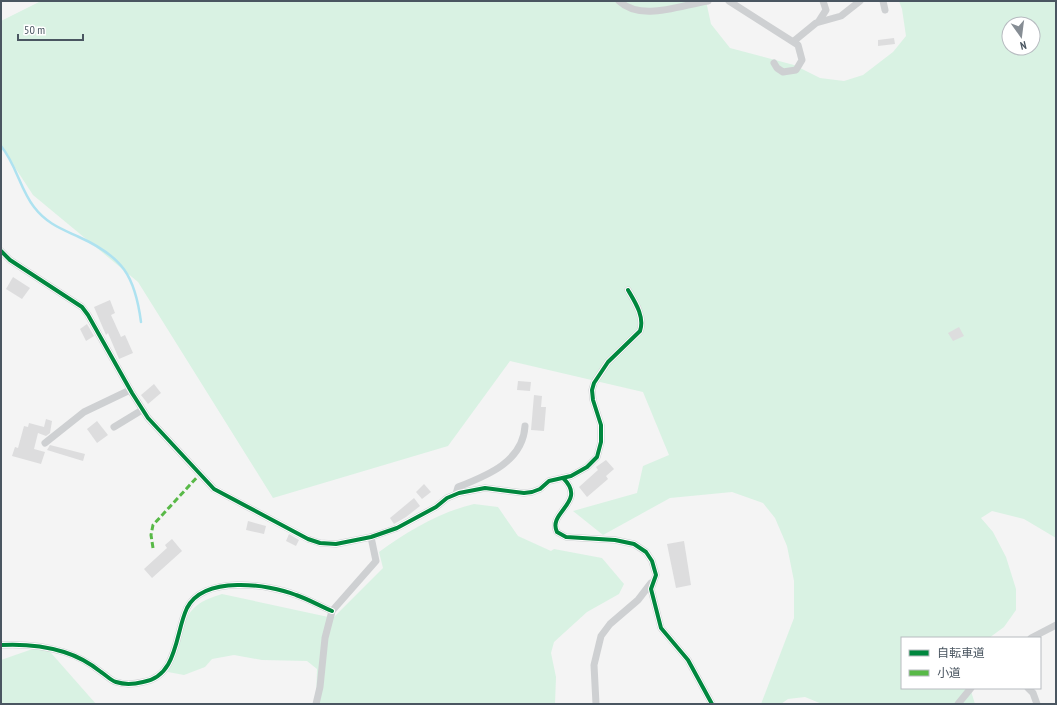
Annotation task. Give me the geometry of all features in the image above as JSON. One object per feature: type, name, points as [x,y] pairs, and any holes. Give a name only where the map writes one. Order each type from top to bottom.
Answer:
[{"type":"street","points":[[619,1],[627,8],[644,10],[658,10],[708,1]]},
{"type":"street","points":[[729,1],[794,41],[802,52],[802,60],[800,66],[796,70],[783,72],[778,70],[774,63]]},
{"type":"street","points":[[819,21],[820,17],[826,10],[823,1]]},
{"type":"street","points":[[794,41],[819,21],[841,16],[860,1]]},
{"type":"street","points":[[883,1],[885,10]]},
{"type":"street","points":[[1,251],[10,260],[82,307],[94,324],[142,410],[208,483],[225,496],[299,535],[320,543],[336,544],[371,537],[408,522],[456,494],[485,488],[528,493],[540,488],[549,481],[571,476],[594,462],[599,453],[601,442],[601,425],[593,400],[592,390],[594,383],[608,362],[640,331],[643,324],[640,313],[628,290]]},
{"type":"street","points":[[45,443],[84,412],[130,390]]},
{"type":"street","points":[[114,427],[142,410]]},
{"type":"street","points":[[456,494],[458,487],[476,481],[505,464],[521,443],[525,435],[525,426]]},
{"type":"street","points":[[563,478],[569,483],[571,495],[568,504],[555,520],[554,524],[557,532],[566,537],[615,540],[634,544],[649,555],[655,570],[655,578],[651,589],[661,628],[688,660],[712,704]]},
{"type":"street","points":[[316,704],[320,687],[325,638],[332,611],[376,561],[371,537]]},
{"type":"street","points":[[596,704],[594,666],[601,636],[610,624],[638,600],[655,578]]},
{"type":"street","points":[[1,645],[29,646],[64,652],[90,664],[114,681],[134,684],[146,682],[155,677],[170,661],[187,607],[204,592],[229,585],[269,588],[296,595],[332,611]]},
{"type":"street","points":[[1033,637],[1056,625]]},
{"type":"street","points":[[958,704],[970,689]]},
{"type":"street","points":[[1029,689],[1034,693],[1037,704]]},
{"type":"green space","points":[[41,1],[706,1],[711,24],[730,48],[794,65],[820,78],[844,81],[863,75],[893,52],[906,36],[902,9],[899,1],[1056,1],[1056,538],[1024,519],[992,511],[981,518],[993,532],[1006,557],[1016,589],[1016,610],[1004,627],[990,637],[901,637],[901,689],[970,689],[975,704],[822,704],[805,697],[788,699],[781,704],[761,704],[794,618],[794,581],[787,546],[775,518],[763,503],[732,492],[670,498],[603,535],[573,511],[637,493],[643,466],[669,455],[643,392],[510,361],[448,446],[273,498],[138,282],[33,195],[1,146],[1,21]]},
{"type":"green space","points":[[474,504],[498,507],[518,536],[551,551],[554,549],[602,558],[624,584],[619,594],[587,612],[554,642],[551,653],[556,677],[555,704],[316,704],[317,669],[307,661],[262,660],[234,655],[212,659],[205,667],[184,675],[168,672],[178,638],[185,621],[189,613],[203,601],[222,594],[333,618],[383,568],[379,552],[425,523],[461,507]]},
{"type":"green space","points":[[44,645],[96,704],[1,704],[1,660]]},
{"type":"building","points":[[894,38],[895,44],[878,46],[878,40]]},
{"type":"building","points":[[13,277],[30,288],[22,299],[6,289]]},
{"type":"building","points":[[110,300],[115,313],[111,315],[121,337],[125,335],[133,353],[119,359],[108,333],[106,335],[94,307]]},
{"type":"building","points":[[87,324],[94,336],[86,341],[80,329]]},
{"type":"building","points":[[959,327],[964,336],[953,341],[948,333]]},
{"type":"building","points":[[518,381],[531,382],[530,391],[517,390]]},
{"type":"building","points":[[154,384],[161,393],[148,404],[141,395]]},
{"type":"building","points":[[534,395],[542,396],[541,407],[546,407],[544,431],[531,430]]},
{"type":"building","points":[[46,419],[52,421],[50,433],[46,436],[38,433],[34,449],[45,452],[41,464],[12,456],[15,447],[18,448],[24,426],[28,427],[29,423],[44,427]]},
{"type":"building","points":[[97,421],[108,435],[97,443],[87,429]]},
{"type":"building","points":[[50,445],[85,454],[83,461],[47,450]]},
{"type":"building","points":[[606,460],[614,469],[606,476],[608,479],[587,497],[579,487],[598,470],[596,467]]},
{"type":"building","points":[[424,484],[431,492],[422,499],[416,492]]},
{"type":"building","points":[[414,498],[420,506],[394,524],[390,518]]},
{"type":"building","points":[[248,521],[266,526],[264,534],[246,530]]},
{"type":"building","points":[[289,534],[299,540],[296,546],[286,541]]},
{"type":"building","points":[[172,539],[182,551],[152,578],[144,569],[167,548],[165,545]]},
{"type":"building","points":[[684,541],[691,585],[676,588],[667,544]]},
{"type":"waterway","points":[[1,146],[11,161],[29,200],[39,213],[55,225],[106,252],[124,270],[135,292],[141,322]]},
{"type":"marked path","points":[[153,548],[151,535],[153,525],[200,474]]},
{"type":"cycle path","points":[[1,251],[10,260],[82,307],[148,418],[214,489],[308,539],[320,543],[336,544],[371,537],[397,528],[436,507],[447,498],[459,493],[485,488],[524,493],[532,492],[540,489],[549,481],[571,476],[587,467],[597,457],[601,442],[601,425],[593,400],[592,390],[594,383],[608,362],[640,331],[640,315],[628,290]]},
{"type":"cycle path","points":[[563,478],[570,486],[571,494],[569,500],[557,518],[555,525],[557,532],[566,537],[615,540],[634,544],[646,552],[652,561],[656,575],[651,589],[661,628],[688,660],[712,704]]},
{"type":"cycle path","points":[[1,645],[33,646],[64,652],[88,663],[114,681],[123,684],[133,684],[154,678],[163,671],[174,652],[187,608],[195,598],[207,590],[222,586],[237,585],[270,588],[284,591],[332,611]]}]
